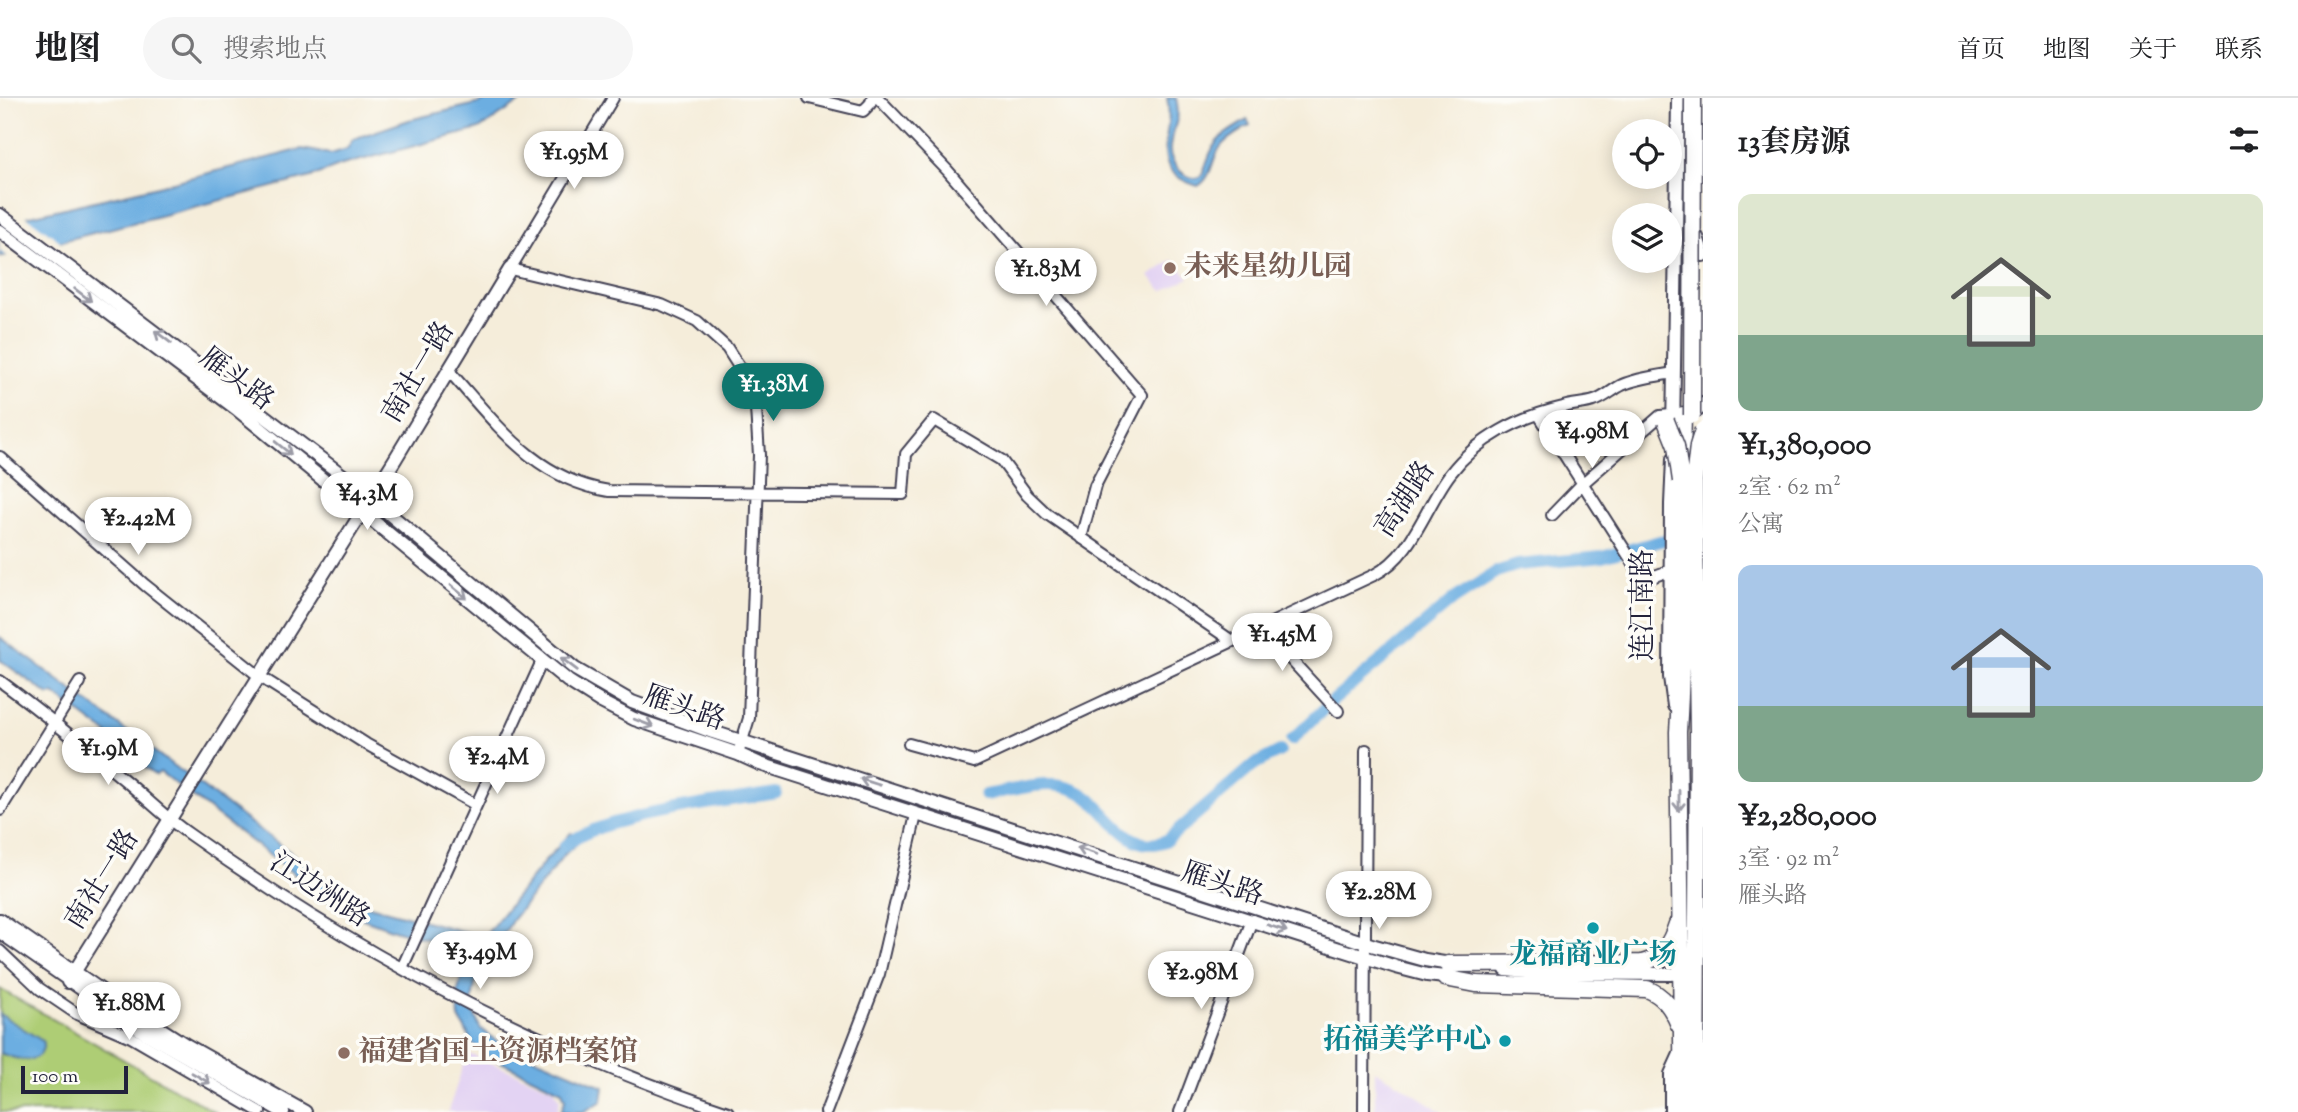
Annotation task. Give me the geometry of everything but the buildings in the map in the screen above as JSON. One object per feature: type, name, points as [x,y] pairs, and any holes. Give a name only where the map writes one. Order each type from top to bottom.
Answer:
[{"type":"highway","points":[[1684,98],[1693,480]]},
{"type":"highway","points":[[1678,732],[1693,480],[1693,98]]},
{"type":"highway","points":[[1670,418],[1676,446],[1693,480]]},
{"type":"highway","points":[[1693,480],[1703,430]]},
{"type":"highway","points":[[1688,593],[1698,732]]},
{"type":"highway","name":"连江南路","points":[[1678,732],[1681,912],[1693,1111]]},
{"type":"highway","name":"连江南路","points":[[1687,1039],[1697,907],[1698,732]]},
{"type":"highway","points":[[1697,907],[1703,928]]},
{"type":"highway","points":[[1447,971],[1646,962],[1660,954],[1668,945],[1681,912]]},
{"type":"highway","points":[[1447,971],[1476,984],[1647,989],[1663,998],[1672,1009],[1687,1039],[1703,1016]]},
{"type":"main road","name":"连江南路","points":[[1678,98],[1674,373],[1670,418],[1670,677],[1678,732]]},
{"type":"main road","points":[[1693,480],[1698,456],[1701,407],[1697,237],[1698,98]]},
{"type":"main road","name":"雁头路","points":[[0,215],[265,415],[370,498],[544,645],[596,684],[740,748],[760,764],[1408,970],[1447,971]]},
{"type":"main road","name":"雁头路","points":[[0,231],[238,410],[542,661],[578,688],[634,719],[740,748],[1152,872],[1418,958],[1447,971]]},
{"type":"main road","points":[[1697,237],[1703,255]]},
{"type":"main road","name":"南社一路","points":[[71,977],[510,269]]},
{"type":"main road","points":[[1674,324],[1700,327]]},
{"type":"main road","points":[[1674,341],[1700,344]]},
{"type":"main road","name":"连江南路","points":[[1698,732],[1703,698]]},
{"type":"main road","points":[[0,920],[145,1033],[283,1112]]},
{"type":"main road","points":[[0,932],[186,1045],[305,1112]]},
{"type":"main road","points":[[1447,971],[1671,976]]},
{"type":"main road","points":[[1671,1112],[1671,1074],[1687,1039]]},
{"type":"street","name":"南社一路","points":[[510,269],[613,98]]},
{"type":"street","points":[[809,98],[863,111],[872,98]]},
{"type":"street","points":[[878,98],[948,171],[1142,395],[1095,486],[1081,538]]},
{"type":"street","points":[[510,269],[662,305],[696,321],[716,336],[737,362],[751,390],[759,434],[758,493],[749,718],[740,748]]},
{"type":"street","points":[[449,371],[525,454],[550,471],[602,490],[903,494],[906,454],[934,421],[1001,460],[1040,509],[1232,640]]},
{"type":"street","name":"高湖路","points":[[909,744],[974,762],[1385,569],[1405,548],[1436,492],[1461,460],[1492,435],[1561,407],[1593,401],[1630,382],[1674,373]]},
{"type":"street","points":[[1539,415],[1644,580],[1671,570]]},
{"type":"street","points":[[1552,515],[1582,484],[1660,416],[1670,418]]},
{"type":"street","points":[[0,457],[145,585],[259,676],[366,744],[476,805]]},
{"type":"street","points":[[1261,627],[1338,711]]},
{"type":"street","points":[[402,968],[542,661]]},
{"type":"street","name":"江边洲路","points":[[0,681],[54,722],[170,820],[318,920],[402,968],[528,1032],[639,1079],[727,1112]]},
{"type":"street","points":[[0,810],[80,682]]},
{"type":"street","points":[[1364,1112],[1366,750]]},
{"type":"street","points":[[826,1112],[879,974],[916,815]]},
{"type":"street","points":[[1180,1112],[1252,920]]},
{"type":"street","points":[[0,951],[40,989],[77,1014],[131,1037],[260,1112]]},
{"type":"shaded area","name":"未来星幼儿园","points":[[1173,260],[1189,278],[1163,291],[1149,276]]},
{"type":"shaded area","points":[[467,1053],[554,1089],[560,1100],[557,1112],[448,1112]]},
{"type":"shaded area","points":[[1375,1070],[1399,1084],[1442,1112],[1375,1112]]},
{"type":"green space","points":[[0,989],[215,1112],[0,1112]]},
{"type":"water","points":[[488,98],[526,98],[479,129],[342,165],[311,177],[0,257],[0,223],[302,149],[331,154],[347,149],[353,139],[409,120],[480,103]]},
{"type":"water","points":[[1167,98],[1176,98],[1178,106],[1170,154],[1180,171],[1191,178],[1202,176],[1213,148],[1221,137],[1247,120],[1250,125],[1221,146],[1207,178],[1198,186],[1181,179],[1171,171],[1166,161],[1169,112]]},
{"type":"water","points":[[0,637],[345,893],[366,905],[484,937],[571,833],[579,842],[566,853],[513,919],[476,979],[471,1006],[480,1028],[498,1042],[604,1087],[602,1101],[583,1112],[561,1112],[565,1100],[562,1091],[490,1057],[474,1045],[459,1018],[457,994],[469,950],[397,931],[344,912],[160,772],[156,775],[106,740],[108,734],[54,694],[49,695],[0,660]]},
{"type":"water","points":[[0,1014],[44,1042],[39,1055],[21,1059],[0,1053]]},
{"type":"pier","points":[[22,213],[64,244],[10,258],[0,251],[0,220]]},
{"type":"waterway","points":[[1292,740],[1328,705],[1454,599],[1496,572],[1518,565],[1602,557],[1660,541],[1703,536]]},
{"type":"waterway","points":[[985,795],[1041,785],[1075,790],[1098,806],[1129,836],[1140,842],[1153,844],[1167,840],[1255,764],[1280,751]]},
{"type":"waterway","points":[[564,847],[581,836],[633,818],[776,793]]},
{"type":"place","name":"未来星幼儿园","points":[[1170,268]]},
{"type":"place","name":"龙福商业广场","points":[[1593,928]]},
{"type":"place","name":"拓福美学中心","points":[[1505,1041]]},
{"type":"place","name":"福建省国土资源档案馆","points":[[344,1053]]}]
